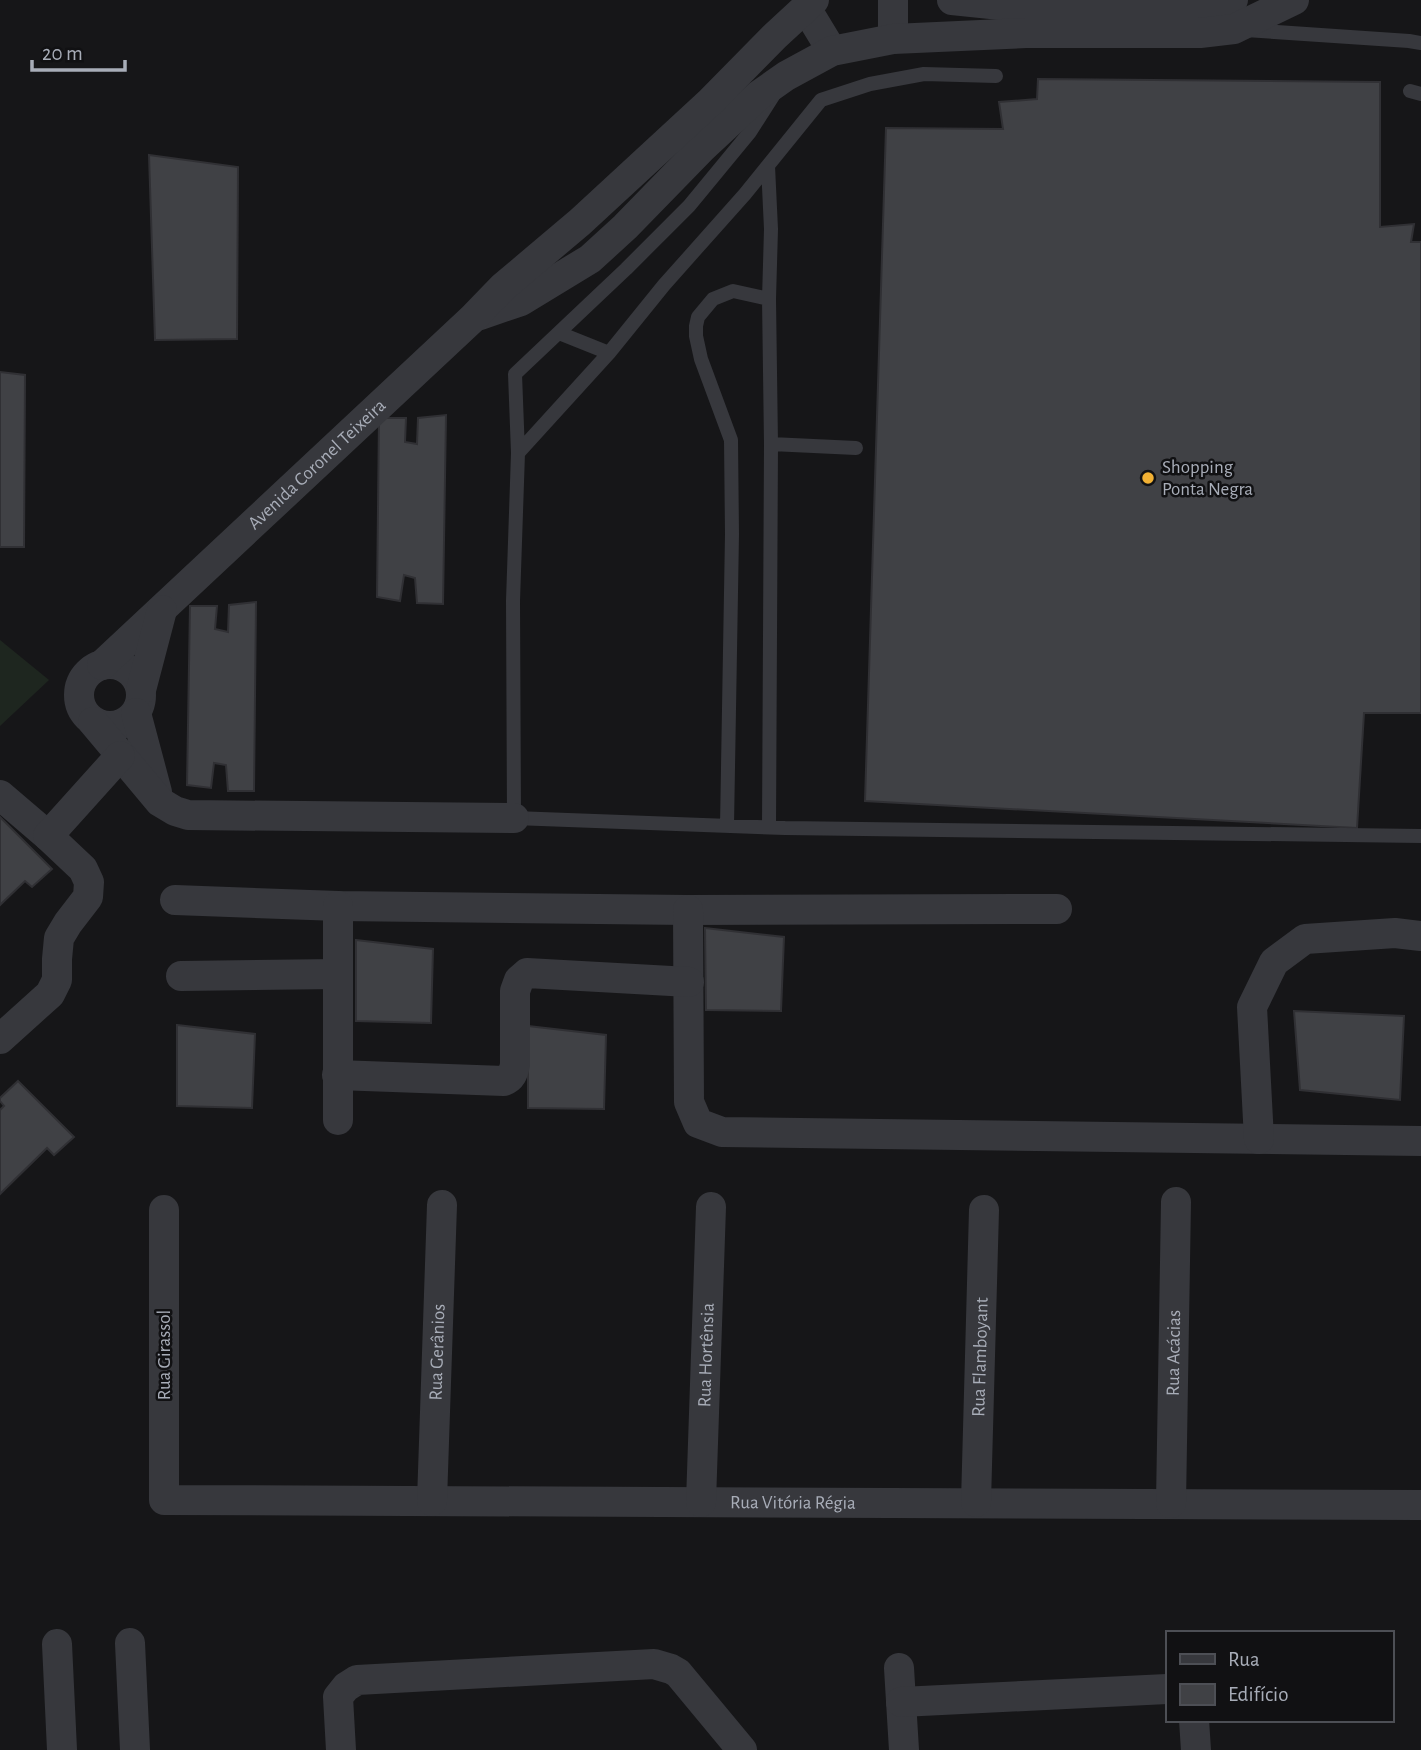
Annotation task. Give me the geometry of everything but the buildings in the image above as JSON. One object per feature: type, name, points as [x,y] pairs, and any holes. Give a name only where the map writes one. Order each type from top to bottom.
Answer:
[{"type":"street","points":[[892,39],[893,0]]},
{"type":"street","points":[[952,0],[1010,6],[1180,13],[1233,0]]},
{"type":"street","points":[[473,318],[521,301],[590,259],[759,95],[786,76],[832,51],[892,39],[1026,33],[1199,33],[1234,29],[1294,0]]},
{"type":"street","points":[[810,4],[832,51]]},
{"type":"street","name":"Avenida Coronel Teixeira","points":[[514,818],[188,815],[160,802],[84,713],[79,702],[79,690],[92,670],[102,665],[162,610],[503,287],[580,222],[710,102],[810,4]]},
{"type":"street","points":[[93,722],[116,726],[127,722],[138,702],[162,610]]},
{"type":"street","points":[[102,665],[122,667],[138,681],[138,702],[160,802]]},
{"type":"street","points":[[48,836],[120,756]]},
{"type":"street","points":[[0,795],[83,869],[89,882],[88,897],[59,938],[57,980],[50,994],[0,1040]]},
{"type":"street","points":[[175,900],[338,906],[688,910],[1057,909]]},
{"type":"street","points":[[338,906],[338,1120]]},
{"type":"street","points":[[688,910],[689,1102],[698,1123],[722,1132],[1421,1141]]},
{"type":"street","points":[[1259,1139],[1252,1007],[1274,962],[1305,939],[1395,933],[1421,936]]},
{"type":"street","points":[[337,1075],[504,1081],[509,1079],[515,1065],[515,991],[519,980],[527,973],[689,982]]},
{"type":"street","points":[[181,976],[337,974]]},
{"type":"street","name":"Rua Acácias","points":[[1171,1503],[1177,1202]]},
{"type":"street","name":"Rua Gerânios","points":[[432,1501],[442,1205]]},
{"type":"street","name":"Rua Hortênsia","points":[[701,1502],[711,1207]]},
{"type":"street","name":"Rua Girassol","points":[[164,1210],[164,1500]]},
{"type":"street","name":"Rua Flamboyant","points":[[976,1502],[984,1210]]},
{"type":"street","name":"Rua Vitória Régia","points":[[164,1500],[1421,1505]]},
{"type":"street","points":[[130,1643],[135,1750]]},
{"type":"street","points":[[57,1644],[62,1750]]},
{"type":"street","points":[[341,1750],[338,1697],[346,1687],[357,1681],[654,1664],[678,1673],[742,1750]]},
{"type":"street","points":[[899,1668],[904,1750]]},
{"type":"street","points":[[901,1702],[1166,1689]]},
{"type":"street","points":[[1194,1722],[1196,1750]]},
{"type":"lane","points":[[1234,29],[1421,43]]},
{"type":"lane","points":[[519,453],[609,353],[664,285],[745,194],[821,100],[870,85],[924,74],[996,76]]},
{"type":"lane","points":[[786,76],[750,132],[689,206],[515,374],[519,453],[513,601],[514,818],[769,827],[1421,836]]},
{"type":"lane","points":[[768,166],[771,229],[769,827]]},
{"type":"lane","points":[[727,826],[731,440],[701,359],[696,326],[698,317],[713,299],[733,291],[769,299]]},
{"type":"lane","points":[[559,333],[609,353]]},
{"type":"lane","points":[[771,444],[856,448]]},
{"type":"shaded area","points":[[0,640],[49,680],[0,726]]},
{"type":"place","name":"Shopping Ponta Negra","points":[[1148,478]]}]
